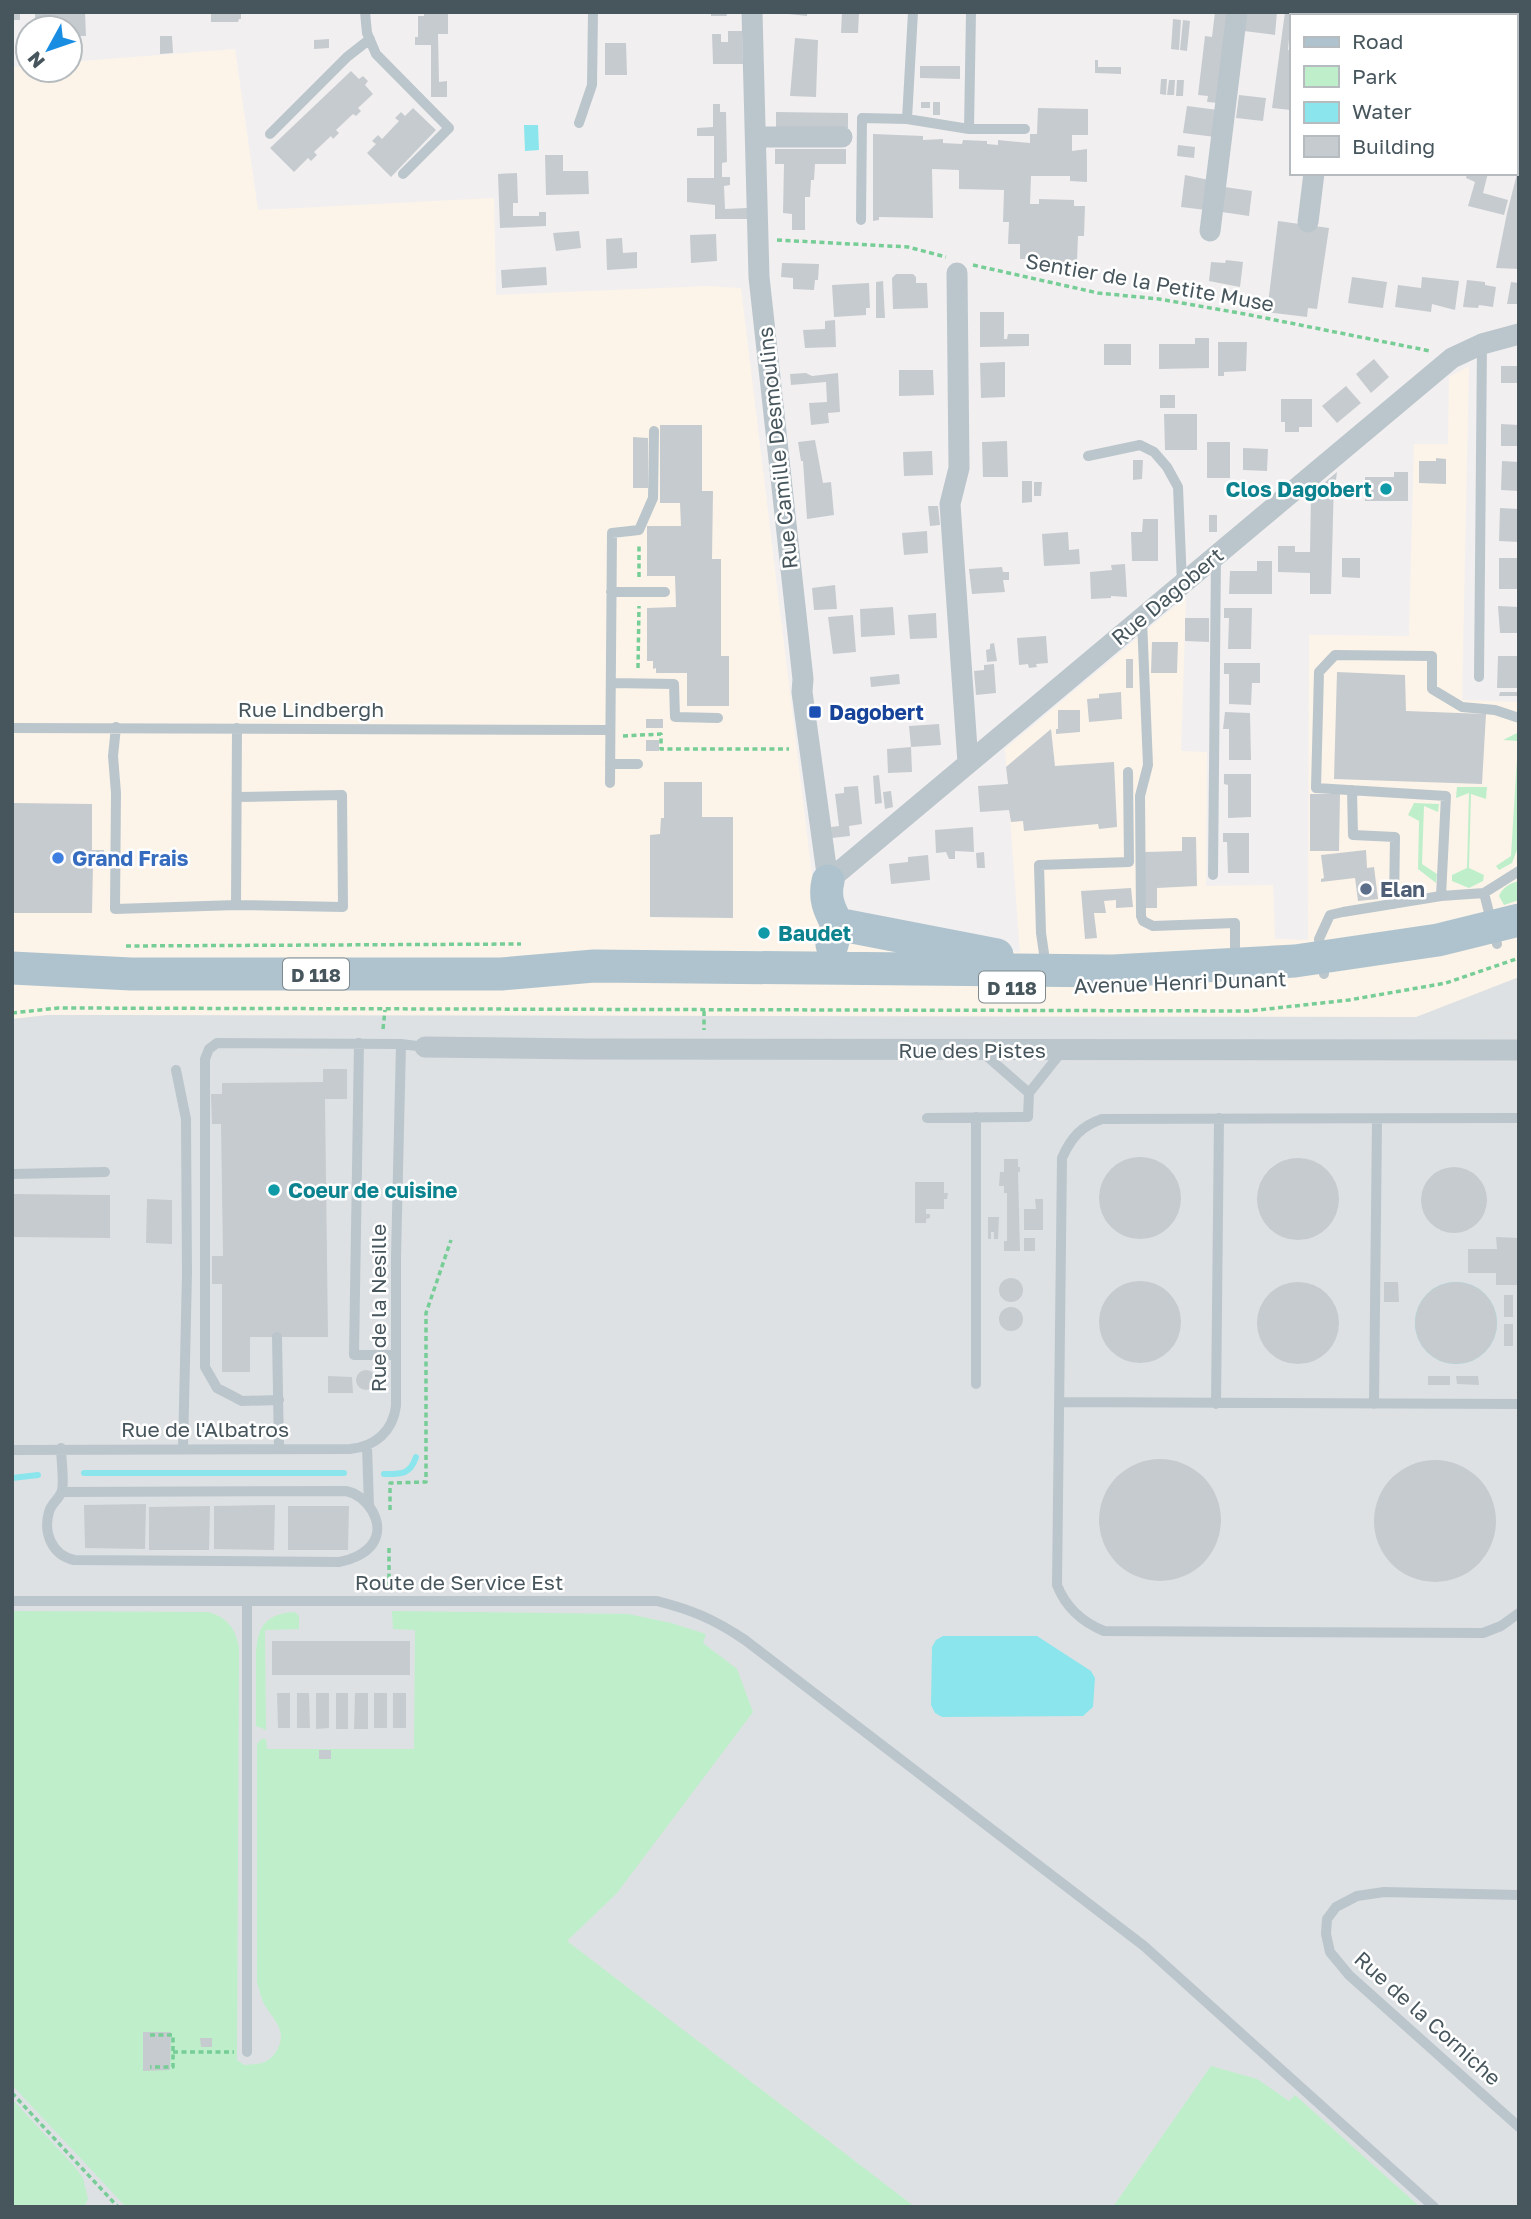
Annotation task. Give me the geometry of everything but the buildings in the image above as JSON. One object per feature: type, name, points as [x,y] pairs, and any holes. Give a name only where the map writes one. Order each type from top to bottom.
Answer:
[{"type":"main road","points":[[805,970],[829,951],[834,940],[837,923],[825,894],[828,881]]},
{"type":"main road","points":[[837,923],[1018,960],[1046,969]]},
{"type":"main road","name":"Avenue Henri Dunant","points":[[501,974],[597,983],[1055,987],[1207,985],[1323,966],[1437,940],[1509,937]]},
{"type":"main road","name":"Avenue Henri Dunant","points":[[12,968],[131,974],[501,974],[594,966],[1113,971],[1235,965],[1323,966]]},
{"type":"main road","name":"Avenue Henri Dunant","points":[[12,990],[131,974]]},
{"type":"street","name":"Rue Camille Desmoulins","points":[[752,12],[759,277],[809,751],[828,881]]},
{"type":"street","points":[[1210,231],[1237,12]]},
{"type":"street","points":[[756,137],[842,138]]},
{"type":"street","points":[[1308,222],[1314,175]]},
{"type":"street","points":[[960,266],[960,468],[950,504],[968,763]]},
{"type":"street","name":"Rue Dagobert","points":[[828,881],[1452,358],[1482,345],[1519,334]]},
{"type":"street","name":"Rue des Pistes","points":[[425,1047],[1519,1050]]},
{"type":"lane","points":[[365,12],[376,54],[449,128],[403,174]]},
{"type":"lane","points":[[579,124],[592,85],[593,12]]},
{"type":"lane","points":[[907,119],[913,12]]},
{"type":"lane","points":[[969,129],[971,12]]},
{"type":"lane","points":[[270,134],[347,57],[370,39]]},
{"type":"lane","points":[[861,220],[862,118],[907,119],[969,129],[1025,129]]},
{"type":"lane","points":[[1479,677],[1482,345]]},
{"type":"lane","points":[[611,783],[612,533],[639,530],[653,498],[654,431]]},
{"type":"lane","points":[[1088,456],[1140,445],[1154,452],[1167,467],[1178,487],[1182,584]]},
{"type":"lane","points":[[1213,875],[1216,556]]},
{"type":"lane","points":[[611,592],[665,592]]},
{"type":"lane","points":[[1142,618],[1148,765],[1140,796],[1141,916],[1143,921],[1153,926],[1235,923],[1235,965]]},
{"type":"lane","points":[[1441,896],[1446,796],[1316,788],[1319,672],[1335,655],[1432,656],[1432,689],[1462,708],[1495,710],[1519,718]]},
{"type":"lane","points":[[611,684],[674,684],[675,717],[718,718]]},
{"type":"lane","points":[[116,727],[113,756],[116,793],[116,909],[236,905],[343,907],[342,795],[237,797]]},
{"type":"lane","name":"Rue Lindbergh","points":[[12,728],[610,733]]},
{"type":"lane","points":[[236,905],[237,728]]},
{"type":"lane","points":[[610,764],[638,764]]},
{"type":"lane","points":[[1046,969],[1041,933],[1039,865],[1129,862],[1128,772]]},
{"type":"lane","points":[[1352,790],[1353,835],[1395,836],[1394,904]]},
{"type":"lane","points":[[1323,966],[1319,939],[1330,915],[1441,896],[1484,893],[1519,871]]},
{"type":"lane","points":[[1484,893],[1509,937]]},
{"type":"lane","points":[[279,1400],[242,1401],[217,1388],[205,1367],[205,1059],[209,1049],[217,1043],[359,1043],[425,1047]]},
{"type":"lane","points":[[359,1043],[354,1355],[396,1354]]},
{"type":"lane","name":"Rue de la Nesille","points":[[366,1446],[377,1441],[390,1427],[396,1406],[401,1044]]},
{"type":"lane","points":[[981,1050],[1029,1093]]},
{"type":"lane","points":[[927,1118],[1028,1117],[1029,1093],[1063,1050]]},
{"type":"lane","points":[[176,1070],[186,1119],[187,1273],[183,1448]]},
{"type":"lane","points":[[976,1117],[976,1384]]},
{"type":"lane","points":[[1216,1404],[1219,1118]]},
{"type":"lane","points":[[1519,1118],[1102,1119],[1081,1129],[1069,1142],[1062,1158],[1057,1585],[1066,1604],[1088,1624],[1104,1631],[1483,1633],[1493,1631],[1519,1613]]},
{"type":"lane","points":[[1374,1404],[1377,1119]]},
{"type":"lane","points":[[12,1174],[105,1172]]},
{"type":"lane","points":[[277,1337],[279,1449]]},
{"type":"lane","points":[[1060,1402],[1519,1404]]},
{"type":"lane","points":[[61,1448],[62,1492],[49,1511],[49,1538],[57,1552],[65,1558],[80,1562],[339,1562],[364,1552],[374,1542],[376,1527],[369,1507],[366,1446]]},
{"type":"lane","name":"Rue de l'Albatros","points":[[12,1450],[350,1449],[366,1446]]},
{"type":"lane","points":[[62,1492],[346,1491],[356,1493],[369,1507]]},
{"type":"lane","name":"Route de Service Est","points":[[12,1601],[657,1601],[695,1611],[722,1624],[744,1640],[1144,1946],[1434,2207]]},
{"type":"lane","points":[[247,1602],[247,2052]]},
{"type":"lane","name":"Rue de la Corniche","points":[[1519,1895],[1384,1892],[1357,1896],[1336,1907],[1327,1919],[1325,1934],[1330,1952],[1349,1975],[1519,2127]]},
{"type":"path","name":"Sentier de la Petite Muse","points":[[758,239],[908,247],[960,266],[1098,293],[1159,299],[1245,314],[1452,358]]},
{"type":"path","points":[[610,733],[661,734],[661,750],[809,751]]},
{"type":"path","points":[[12,1013],[58,1008],[1250,1011],[1349,1000],[1446,983],[1509,937]]},
{"type":"path","points":[[389,1523],[390,1483],[426,1482],[426,1313],[451,1240]]},
{"type":"path","points":[[388,1602],[389,1536]]},
{"type":"path","points":[[150,2035],[173,2035],[173,2067],[150,2067]]},
{"type":"path","points":[[173,2052],[247,2052]]},
{"type":"path","points":[[12,2093],[118,2207]]},
{"type":"shaded area","points":[[235,49],[258,210],[494,198],[496,295],[708,286],[741,288],[818,925],[1020,952],[1005,749],[1186,597],[1181,751],[1207,752],[1206,886],[1273,885],[1275,939],[1308,940],[1309,635],[1409,636],[1414,444],[1448,444],[1449,377],[1469,366],[1462,700],[1519,702],[1519,2207],[12,1576],[12,67],[14,84],[84,84],[84,61]]},
{"type":"shaded area","points":[[1519,977],[1519,2207],[12,2207],[12,1019],[47,1015],[1416,1017]]},
{"type":"green space","points":[[1519,733],[1517,850],[1512,863],[1499,870],[1496,866],[1511,856],[1518,741],[1503,740]]},
{"type":"green space","points":[[1457,787],[1487,787],[1486,799],[1471,794],[1469,868],[1484,875],[1483,881],[1469,888],[1452,881],[1452,875],[1467,868],[1469,793],[1456,798]]},
{"type":"green space","points":[[1414,803],[1439,804],[1438,812],[1424,806],[1422,864],[1437,874],[1436,883],[1418,869],[1419,821],[1408,815]]},
{"type":"green space","points":[[1519,881],[1519,900],[1504,905],[1500,893],[1507,886]]},
{"type":"green space","points":[[12,1611],[207,1612],[225,1620],[233,1629],[239,1648],[237,2060],[244,2065],[259,2064],[271,2058],[281,2037],[278,2026],[263,2002],[257,1983],[257,1744],[261,1739],[266,1739],[267,1749],[414,1749],[415,1630],[393,1629],[392,1611],[628,1614],[706,1634],[703,1643],[737,1669],[753,1712],[617,1893],[567,1941],[915,2207],[126,2207],[12,2085]]},
{"type":"green space","points":[[295,1612],[299,1616],[299,1629],[265,1630],[266,1730],[256,1726],[257,1641],[264,1624],[271,1618]]},
{"type":"green space","points":[[1211,2066],[1257,2079],[1289,2101],[1295,2095],[1420,2207],[1113,2207]]},
{"type":"green space","points":[[12,2099],[83,2178],[88,2199],[84,2207],[12,2207]]},
{"type":"water","points":[[524,125],[538,125],[539,150],[525,151]]},
{"type":"water","points":[[1456,1282],[1472,1285],[1485,1294],[1494,1307],[1497,1323],[1494,1339],[1485,1352],[1472,1361],[1456,1364],[1440,1361],[1427,1352],[1418,1339],[1415,1323],[1418,1307],[1427,1294],[1440,1285]]},
{"type":"water","points":[[943,1636],[1037,1636],[1091,1671],[1095,1678],[1093,1707],[1083,1716],[942,1717],[935,1713],[931,1705],[932,1647],[936,1640]]},
{"type":"waterway","points":[[384,1474],[408,1470],[416,1457]]},
{"type":"waterway","points":[[84,1473],[344,1473]]},
{"type":"waterway","points":[[12,1478],[38,1475]]},
{"type":"place","name":"Clos Dagobert","points":[[1386,489]]},
{"type":"place","name":"Dagobert","points":[[815,712]]},
{"type":"place","name":"Grand Frais","points":[[58,858]]},
{"type":"place","name":"Elan","points":[[1366,889]]},
{"type":"place","name":"Baudet","points":[[764,933]]},
{"type":"place","name":"Coeur de cuisine","points":[[274,1190]]}]
